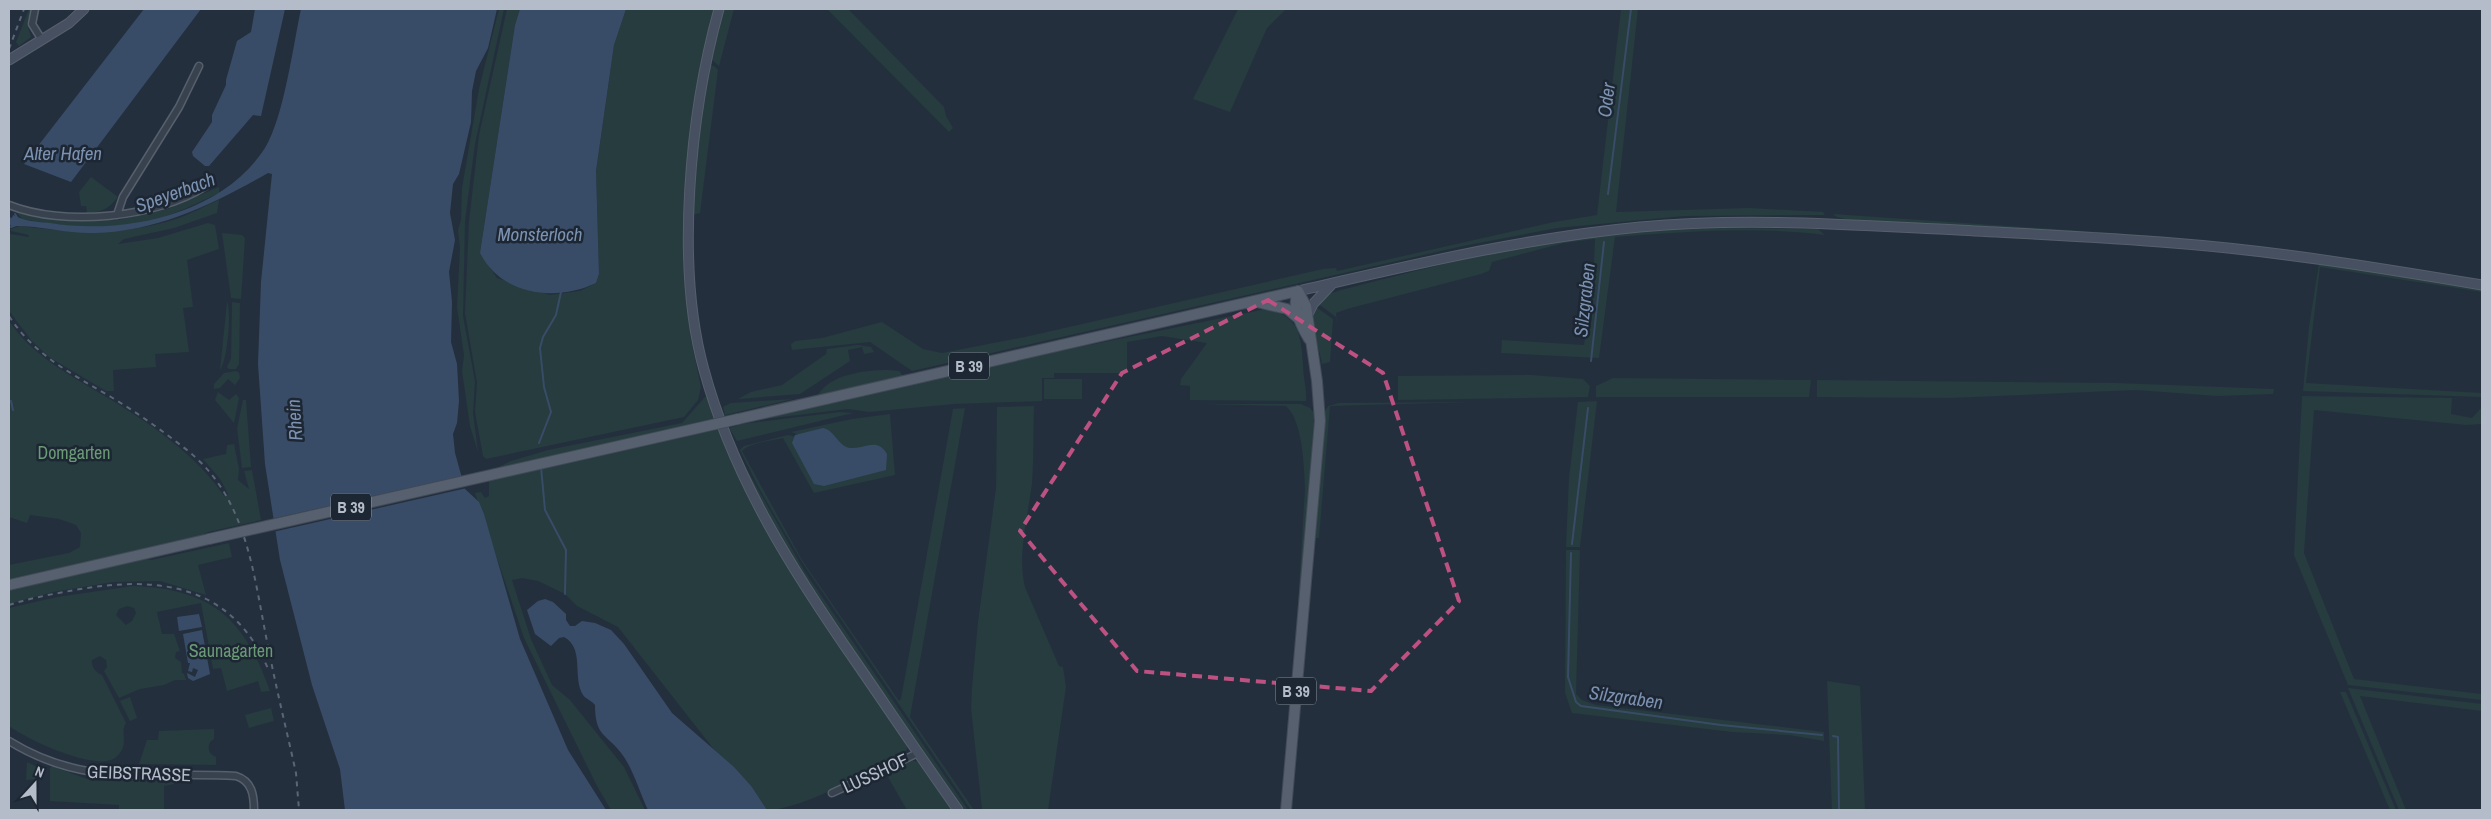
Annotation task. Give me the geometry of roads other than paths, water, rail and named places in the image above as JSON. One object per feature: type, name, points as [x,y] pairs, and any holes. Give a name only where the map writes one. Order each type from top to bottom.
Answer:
[{"type":"main road","points":[[12,58],[68,23],[84,9]]},
{"type":"main road","points":[[719,9],[707,58],[698,110],[691,194],[689,246],[692,301],[703,368],[734,456],[769,528],[810,594],[958,810]]},
{"type":"main road","points":[[1298,291],[1455,255],[1539,239],[1643,226],[1733,222],[1928,229],[2175,243],[2316,258],[2482,285]]},
{"type":"main road","points":[[1303,318],[1313,304],[1333,283]]},
{"type":"main road","name":"B 39","points":[[9,585],[1298,291]]},
{"type":"main road","name":"B 39","points":[[1286,810],[1320,421],[1318,381],[1303,318],[1295,300],[1298,291]]},
{"type":"main road","name":"B 39","points":[[1253,301],[1284,308],[1303,318]]},
{"type":"street","points":[[33,12],[33,28],[42,40]]},
{"type":"street","points":[[117,215],[123,197],[179,108],[199,66]]},
{"type":"street","points":[[9,205],[61,215],[117,215],[168,204],[206,186]]},
{"type":"street","name":"GEIBSTRASSE","points":[[9,741],[31,754],[90,773],[230,776],[245,780],[252,792],[254,810]]},
{"type":"street","name":"LUSSHOF","points":[[832,793],[918,753]]},
{"type":"water","name":"Alter Hafen","points":[[144,9],[201,9],[71,182],[24,164]]},
{"type":"water","points":[[255,9],[285,9],[261,116],[253,115],[209,166],[205,166],[193,156],[192,152],[212,122],[212,115],[226,85],[237,41],[251,32]]},
{"type":"water","name":"Rhein","points":[[301,9],[497,9],[488,48],[476,71],[472,91],[471,122],[459,174],[453,184],[450,213],[455,240],[449,272],[452,302],[451,342],[457,364],[459,401],[457,423],[453,434],[455,453],[465,489],[479,502],[484,514],[520,639],[568,750],[606,810],[345,810],[340,769],[312,685],[280,560],[265,464],[258,364],[261,282],[272,174],[268,173],[227,195],[185,214],[141,227],[119,231],[84,233],[11,226],[9,223],[9,217],[12,218],[13,215],[31,221],[78,226],[108,226],[139,222],[169,215],[197,204],[224,190],[246,171],[265,148],[272,135],[283,100]]},
{"type":"water","name":"Monsterloch","points":[[520,9],[626,9],[614,45],[596,171],[599,274],[596,283],[564,292],[531,291],[516,286],[502,278],[490,267],[480,253],[515,25]]},
{"type":"water","points":[[823,428],[831,432],[847,447],[879,446],[887,454],[886,470],[824,486],[814,484],[792,443],[795,435]]},
{"type":"water","points":[[545,599],[553,602],[566,614],[566,620],[570,626],[575,626],[582,621],[595,623],[611,630],[624,644],[672,713],[734,767],[752,787],[767,810],[648,810],[628,763],[600,730],[597,724],[595,705],[583,695],[578,680],[574,648],[564,637],[559,638],[551,646],[535,634],[527,610],[538,601]]},
{"type":"water","points":[[199,614],[202,627],[179,631],[177,617]]},
{"type":"water","points":[[202,630],[210,674],[193,681],[188,678],[187,673],[195,677],[198,670],[193,668],[192,672],[188,671],[190,663],[188,663],[183,634]]},
{"type":"waterway","name":"Oder","points":[[1608,194],[1631,9]]},
{"type":"waterway","name":"Speyerbach","points":[[15,214],[19,221]]},
{"type":"waterway","points":[[11,227],[16,225]]},
{"type":"waterway","name":"Silzgraben","points":[[1591,361],[1604,242]]},
{"type":"waterway","points":[[539,443],[551,412],[544,387],[540,348],[543,337],[556,315],[561,292]]},
{"type":"waterway","points":[[11,401],[13,410]]},
{"type":"waterway","name":"Silzgraben","points":[[1572,544],[1588,408]]},
{"type":"waterway","points":[[541,467],[545,510],[566,550],[565,594]]},
{"type":"waterway","name":"Silzgraben","points":[[1571,553],[1568,677],[1576,702],[1581,706],[1721,725],[1822,735]]},
{"type":"waterway","name":"Silzgraben","points":[[1833,736],[1838,737],[1839,810]]},
{"type":"railway","points":[[9,49],[24,9]]},
{"type":"railway","points":[[9,316],[19,330],[42,353],[68,372],[130,409],[183,447],[205,467],[222,489],[235,513],[245,539],[252,566],[296,773],[299,810]]},
{"type":"railway","points":[[9,605],[75,590],[106,586],[135,584],[163,586],[190,592],[214,603],[235,620],[254,642],[269,671]]},
{"type":"park label","name":"Domgarten","points":[[74,452]]},
{"type":"park label","name":"Saunagarten","points":[[231,650]]}]
